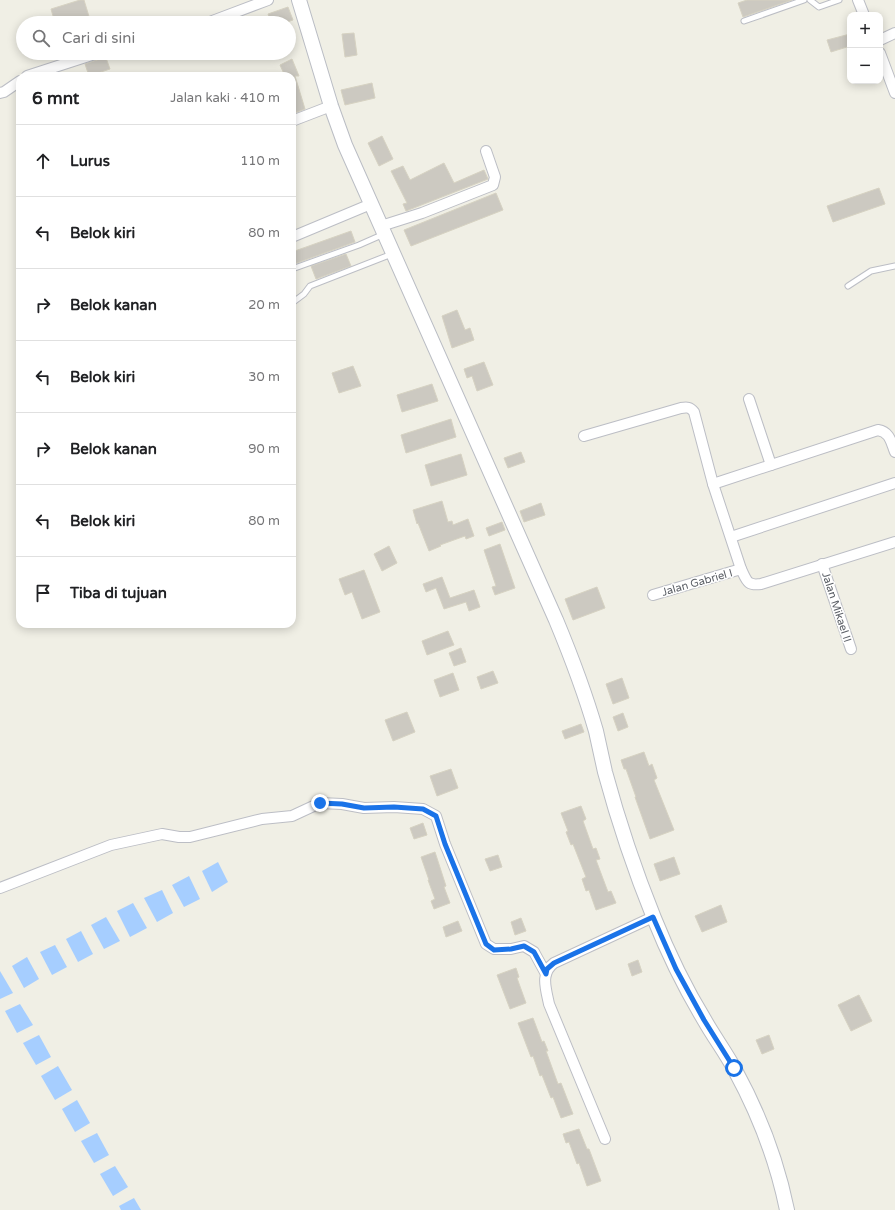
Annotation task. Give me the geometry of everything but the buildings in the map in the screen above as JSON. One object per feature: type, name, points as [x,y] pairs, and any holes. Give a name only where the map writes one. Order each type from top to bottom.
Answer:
[{"type":"street","points":[[226,16],[268,0]]},
{"type":"street","points":[[299,0],[331,106],[345,144],[572,658],[596,732],[605,772],[623,831],[653,917],[676,969],[704,1020],[734,1068],[748,1096],[771,1150],[783,1189],[787,1210]]},
{"type":"street","points":[[858,0],[863,12]]},
{"type":"street","points":[[883,39],[895,33]]},
{"type":"street","points":[[39,72],[76,60]]},
{"type":"street","points":[[883,61],[895,93]]},
{"type":"street","points":[[0,93],[16,83]]},
{"type":"street","points":[[296,119],[331,106]]},
{"type":"street","points":[[383,230],[493,184],[495,177],[486,150]]},
{"type":"street","points":[[296,235],[372,204]]},
{"type":"street","points":[[749,399],[771,465]]},
{"type":"street","points":[[584,436],[681,408],[688,407],[694,412],[713,484],[740,569],[747,582],[754,585],[895,542]]},
{"type":"street","points":[[713,484],[878,430],[884,431],[887,434],[895,452]]},
{"type":"street","points":[[731,537],[895,483]]},
{"type":"street","name":"Jalan Mikael II","points":[[822,564],[851,649]]},
{"type":"street","name":"Jalan Gabriel I","points":[[653,595],[740,569]]},
{"type":"street","points":[[0,888],[112,845],[162,834],[190,837],[262,819],[292,816],[320,803],[342,804],[364,808],[394,807],[423,809],[436,816],[445,844],[486,944],[494,950],[511,949],[524,946],[534,952],[546,974]]},
{"type":"street","points":[[605,1139],[549,1004],[545,987],[547,969],[554,963],[653,917]]},
{"type":"lane","points":[[744,21],[804,0]]},
{"type":"lane","points":[[810,0],[819,7],[840,0]]},
{"type":"lane","points":[[296,268],[359,245],[383,230]]},
{"type":"lane","points":[[296,300],[304,294],[310,286],[393,253]]},
{"type":"lane","points":[[848,286],[870,271],[895,266]]},
{"type":"water","points":[[218,862],[228,882],[212,892],[202,871]]},
{"type":"water","points":[[189,876],[200,899],[184,907],[172,885]]},
{"type":"water","points":[[162,890],[173,913],[157,922],[144,898]]},
{"type":"water","points":[[133,903],[147,928],[130,937],[117,911]]},
{"type":"water","points":[[106,917],[120,941],[104,949],[91,925]]},
{"type":"water","points":[[81,931],[93,954],[78,962],[66,939]]},
{"type":"water","points":[[55,945],[67,967],[52,975],[40,952]]},
{"type":"water","points":[[27,957],[39,979],[24,988],[12,966]]},
{"type":"water","points":[[0,971],[13,993],[0,999]]},
{"type":"water","points":[[20,1004],[33,1025],[17,1033],[5,1011]]},
{"type":"water","points":[[39,1035],[51,1057],[36,1065],[23,1043]]},
{"type":"water","points":[[58,1066],[72,1090],[55,1100],[41,1076]]},
{"type":"water","points":[[77,1100],[90,1123],[75,1132],[62,1109]]},
{"type":"water","points":[[97,1133],[109,1155],[94,1163],[81,1141]]},
{"type":"water","points":[[115,1166],[128,1187],[113,1196],[100,1174]]},
{"type":"water","points":[[134,1198],[141,1210],[121,1210],[119,1206]]},
{"type":"route","points":[[320,803],[342,804],[364,808],[394,807],[423,809],[436,816],[445,844],[486,944],[494,950],[511,949],[524,946],[534,952],[546,974],[547,969],[554,963],[653,917],[676,969],[704,1020],[734,1068]]}]
